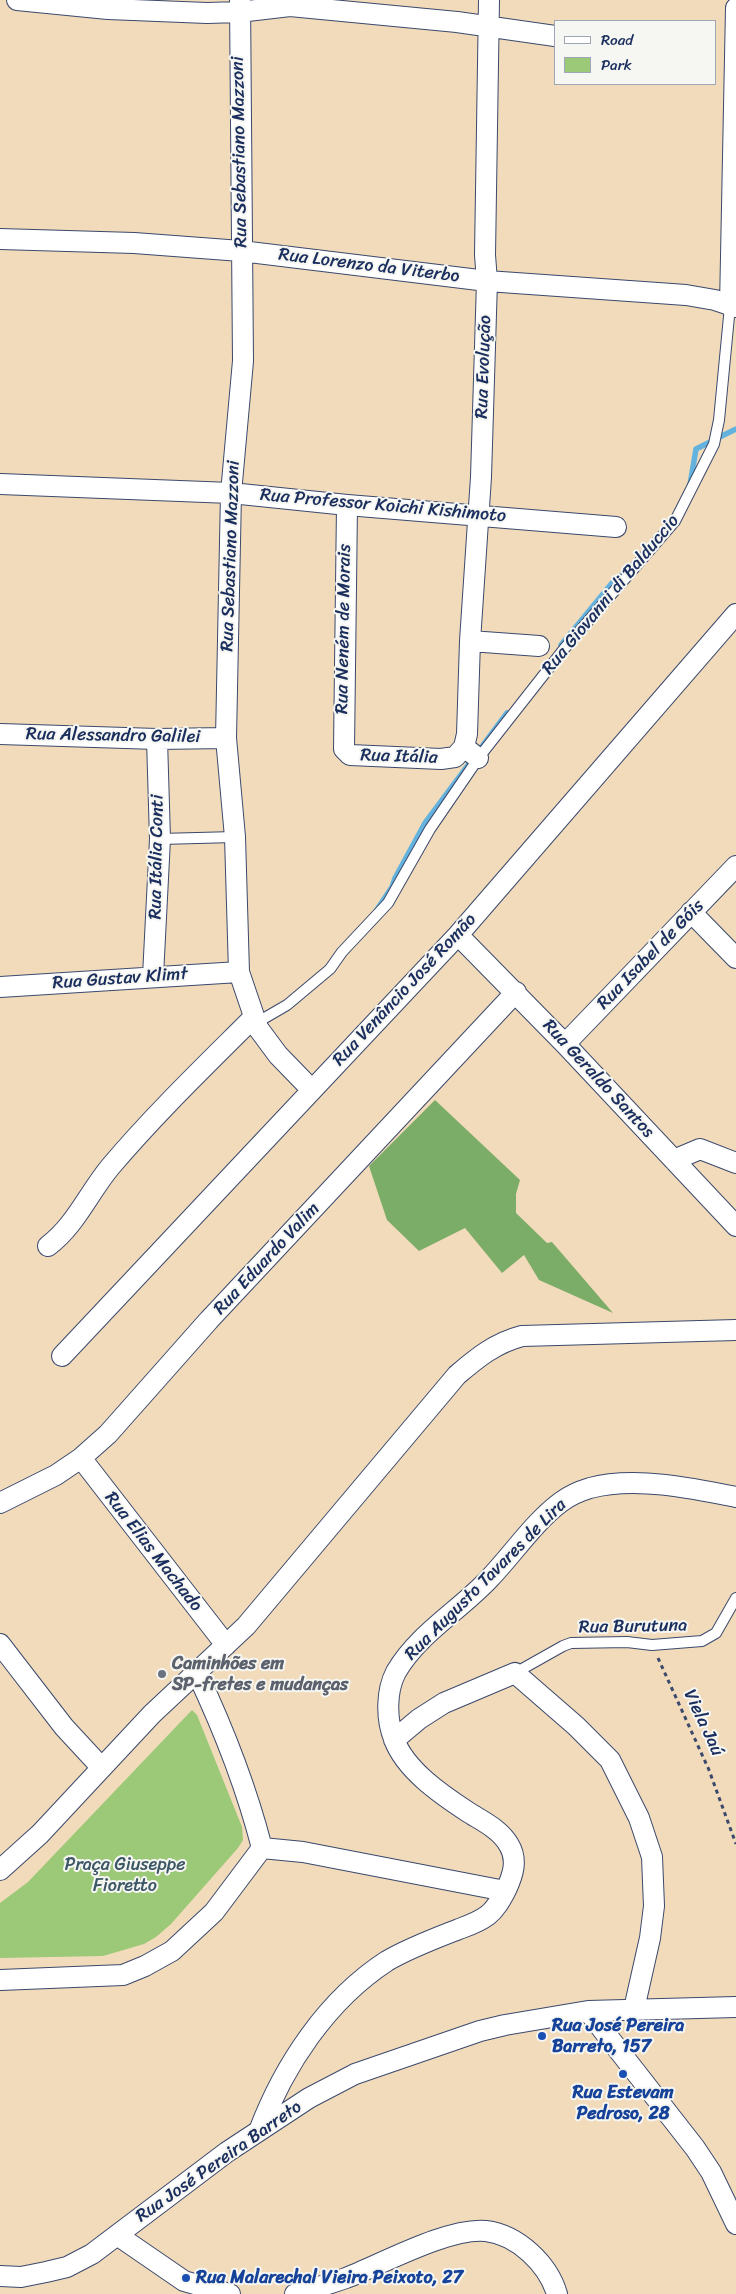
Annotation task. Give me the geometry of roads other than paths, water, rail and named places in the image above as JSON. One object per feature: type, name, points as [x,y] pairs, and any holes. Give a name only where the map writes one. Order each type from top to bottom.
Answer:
[{"type":"street","points":[[17,0],[108,9],[207,13],[240,6],[290,6],[489,26],[554,36]]},
{"type":"street","name":"Rua Evolução","points":[[470,746],[470,641],[479,515],[487,281],[485,255],[489,0]]},
{"type":"street","name":"Rua Sebastiano Mazzoni","points":[[240,6],[243,361],[231,493],[226,738],[235,837],[239,972],[255,1020],[278,1055],[312,1089]]},
{"type":"street","name":"Rua Giovanni di Balduccio","points":[[733,306],[728,62],[736,8]]},
{"type":"street","name":"Rua Lorenzo da Viterbo","points":[[0,239],[134,243],[241,251],[487,281],[686,295],[733,306]]},
{"type":"street","name":"Rua Professor Koichi Kishimoto","points":[[0,484],[231,493],[347,505],[616,526]]},
{"type":"street","name":"Rua Neném de Morais","points":[[346,752],[342,739],[347,505]]},
{"type":"street","name":"Rua Venâncio José Romão","points":[[62,1356],[458,935],[736,614]]},
{"type":"street","points":[[470,641],[539,646]]},
{"type":"street","name":"Rua Alessandro Galilei","points":[[0,734],[157,739],[226,738]]},
{"type":"street","name":"Rua Itália Conti","points":[[153,976],[160,839],[157,739]]},
{"type":"street","name":"Rua Itália","points":[[346,752],[350,755],[450,759],[470,746]]},
{"type":"street","name":"Rua Isabel de Góis","points":[[565,1044],[736,866]]},
{"type":"street","points":[[691,912],[736,958]]},
{"type":"street","name":"Rua Geraldo Santos","points":[[458,935],[516,992],[736,1226]]},
{"type":"street","name":"Rua Gustav Klimt","points":[[0,986],[239,972]]},
{"type":"street","name":"Rua Eduardo Valim","points":[[0,1503],[56,1474],[81,1458],[108,1434],[209,1320],[516,992]]},
{"type":"street","points":[[48,1246],[61,1236],[109,1169],[132,1142],[255,1020]]},
{"type":"street","points":[[674,1160],[700,1150],[736,1163]]},
{"type":"street","points":[[0,1870],[40,1834],[152,1714],[246,1626],[457,1375],[491,1348],[522,1336],[736,1330]]},
{"type":"street","name":"Rua Elias Machado","points":[[81,1458],[226,1645]]},
{"type":"street","name":"Rua Augusto Tavares de Lira","points":[[394,1740],[388,1711],[389,1692],[396,1672],[426,1637],[488,1581],[560,1502],[576,1493],[591,1488],[611,1485],[665,1485],[736,1497]]},
{"type":"street","points":[[0,1644],[64,1727],[101,1767]]},
{"type":"street","points":[[197,1673],[238,1766],[251,1804],[262,1848]]},
{"type":"street","points":[[259,2131],[284,2074],[344,1996],[389,1960],[476,1923],[490,1914],[505,1891],[513,1874],[514,1861],[510,1846],[490,1825],[466,1811],[409,1764],[394,1740],[419,1719],[444,1703],[515,1673],[576,1726],[610,1760],[639,1818],[652,1857],[654,1906],[650,1938],[634,2009]]},
{"type":"street","points":[[262,1848],[303,1852],[505,1891]]},
{"type":"street","points":[[0,1980],[123,1975],[145,1966],[172,1951],[214,1912],[262,1848]]},
{"type":"street","name":"Rua José Pereira Barreto","points":[[0,2276],[21,2277],[67,2267],[92,2254],[185,2182],[259,2131],[310,2098],[355,2074],[480,2031],[588,2012],[736,2006]]},
{"type":"street","points":[[588,2012],[695,2148],[711,2172],[736,2224]]},
{"type":"street","points":[[295,2294],[344,2279],[444,2238],[468,2232],[486,2231],[502,2235],[534,2256],[544,2268],[557,2294]]},
{"type":"street","points":[[117,2235],[184,2281],[230,2294]]},
{"type":"lane","name":"Rua Giovanni di Balduccio","points":[[255,1020],[287,1005],[330,969],[342,952],[388,903],[435,821],[470,746],[575,636],[675,521],[714,444],[719,420],[733,306]]},
{"type":"lane","points":[[160,839],[235,837]]},
{"type":"lane","name":"Rua Burutuna","points":[[515,1673],[563,1646],[572,1643],[627,1642],[652,1645],[685,1643],[708,1639],[723,1622],[736,1598]]},
{"type":"waterway","points":[[690,485],[696,449],[736,429]]},
{"type":"waterway","points":[[561,645],[612,583],[626,572]]},
{"type":"waterway","points":[[376,911],[392,887],[425,823],[507,713]]},
{"type":"place","name":"Caminhões em SP-fretes e mudanças","points":[[162,1674]]},
{"type":"place","name":"Rua José Pereira Barreto, 157","points":[[542,2036]]},
{"type":"place","name":"Rua Estevam Pedroso, 28","points":[[623,2074]]},
{"type":"place","name":"Rua Malarechal Vieira Peixoto, 27","points":[[186,2278]]},
{"type":"park label","name":"Praça Giuseppe Fioretto","points":[[125,1875]]}]
